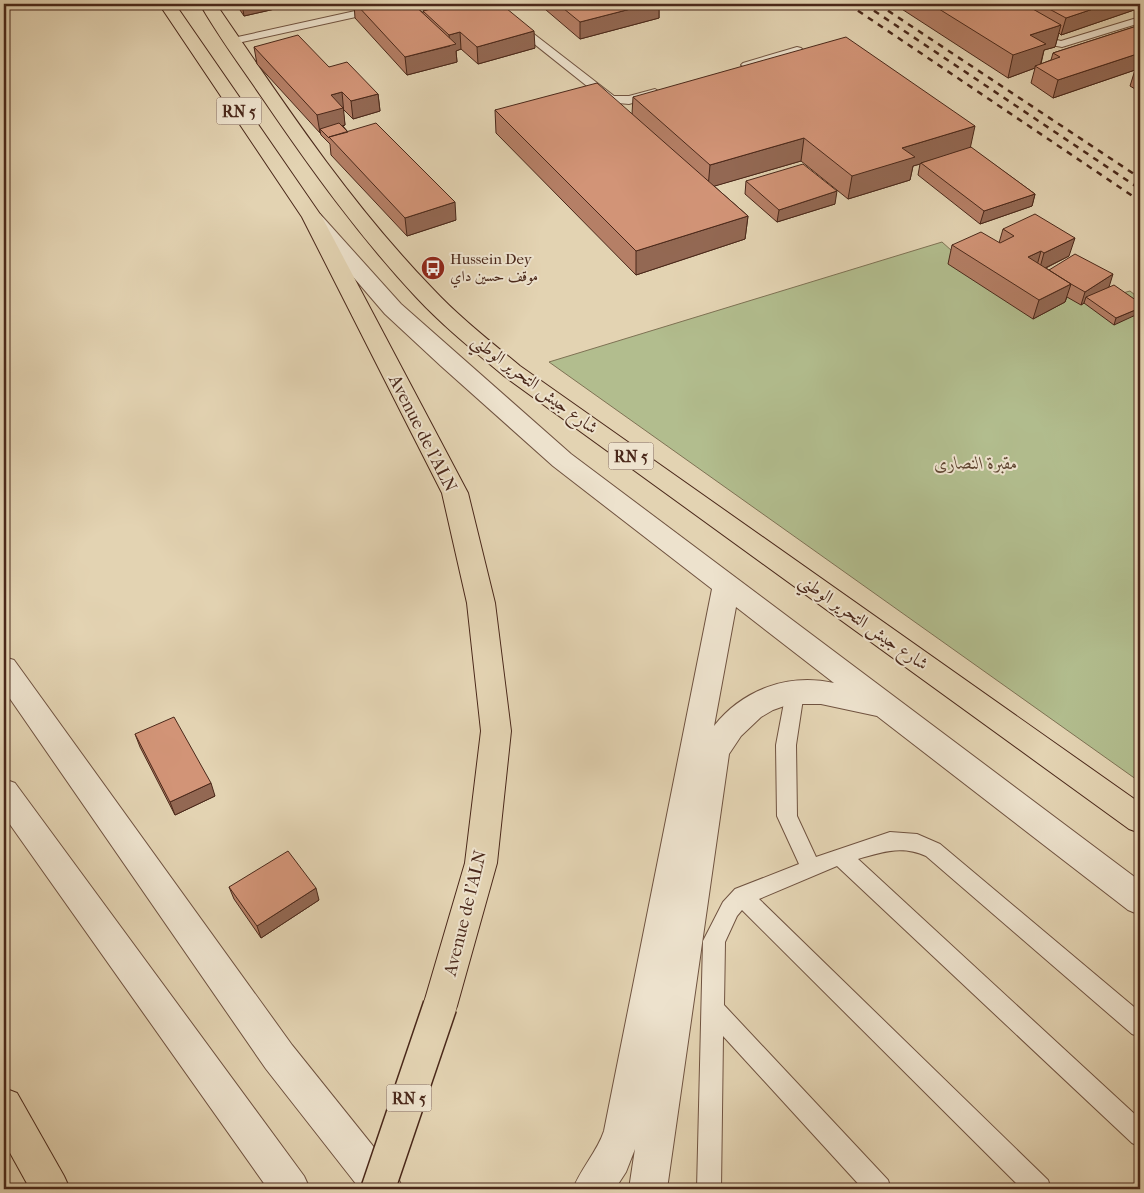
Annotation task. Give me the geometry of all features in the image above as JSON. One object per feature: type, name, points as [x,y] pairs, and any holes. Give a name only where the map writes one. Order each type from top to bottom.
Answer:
[{"type":"highway","name":"Avenue de l'ALN","points":[[167,4],[312,217],[455,493],[481,604],[496,731],[481,863],[440,1006],[378,1189]]},
{"type":"highway","name":"شارع جيش التحرير الوطني","points":[[208,4],[348,206],[425,294],[512,371],[1140,820]]},
{"type":"highway","points":[[4,1106],[51,1189]]},
{"type":"street","points":[[312,217],[393,309],[512,418],[562,460],[882,706],[1140,900]]},
{"type":"street","points":[[592,1189],[613,1159],[623,1132],[726,586]]},
{"type":"street","points":[[4,668],[279,1057],[384,1189]]},
{"type":"street","points":[[648,1189],[714,752],[733,722],[746,711],[762,702],[795,692],[806,690],[882,706]]},
{"type":"street","points":[[4,792],[291,1189]]},
{"type":"lane","points":[[233,41],[383,6],[401,4]]},
{"type":"lane","points":[[489,4],[611,99],[629,100],[667,89]]},
{"type":"lane","points":[[1026,28],[1050,42],[1062,44],[1140,20]]},
{"type":"lane","points":[[732,70],[797,50]]},
{"type":"lane","points":[[795,692],[786,745],[786,816],[811,868]]},
{"type":"lane","points":[[713,1185],[714,941],[730,909],[742,896],[840,856],[890,841],[917,843],[933,850],[1140,1026]]},
{"type":"lane","points":[[840,856],[1140,1135]]},
{"type":"lane","points":[[742,896],[1039,1189]]},
{"type":"lane","points":[[713,1009],[879,1189]]},
{"type":"green space","name":"مقبرة النصارى","points":[[942,242],[1008,301],[1069,279],[1102,299],[1130,291],[1140,299],[1140,782],[549,362]]},
{"type":"building","points":[[356,4],[413,4],[456,44],[405,57]]},
{"type":"building","points":[[451,4],[453,6],[464,4],[501,4],[534,31],[477,47],[460,32],[449,35],[423,11]]},
{"type":"building","points":[[558,4],[650,4],[580,22]]},
{"type":"building","points":[[931,4],[1024,4],[1061,25],[1030,35],[1046,44],[1013,55]]},
{"type":"building","points":[[1040,4],[1108,4],[1066,18]]},
{"type":"building","points":[[1140,25],[1140,53],[1058,80],[1035,66],[1060,57],[1053,53]]},
{"type":"building","points":[[298,35],[329,67],[347,62],[378,94],[351,101],[342,92],[331,95],[343,108],[317,115],[254,47]]},
{"type":"building","points":[[846,37],[975,126],[902,148],[915,157],[852,176],[804,138],[710,165],[633,97]]},
{"type":"building","points":[[597,83],[748,216],[636,251],[495,110]]},
{"type":"building","points":[[339,123],[348,132],[329,138],[320,129]]},
{"type":"building","points":[[376,123],[455,202],[405,218],[329,137]]},
{"type":"building","points":[[971,147],[1035,194],[984,211],[921,163]]},
{"type":"building","points":[[803,164],[837,191],[779,210],[746,181]]},
{"type":"building","points":[[1035,214],[1075,238],[1044,253],[1041,251],[1028,257],[1071,284],[1039,300],[952,245],[981,232],[1000,243],[1014,236],[1003,229]]},
{"type":"building","points":[[1075,254],[1113,274],[1085,292],[1049,270]]},
{"type":"building","points":[[1114,285],[1140,303],[1140,308],[1116,318],[1086,297]]},
{"type":"building","points":[[174,717],[211,783],[170,802],[135,734]]},
{"type":"building","points":[[288,851],[316,888],[257,926],[229,887]]},
{"type":"railway","points":[[848,4],[1140,201]]},
{"type":"railway","points":[[864,4],[1140,189]]},
{"type":"railway","points":[[878,4],[1140,178]]},
{"type":"place","name":"Hussein Dey موقف حسين داي","points":[[433,268]]}]
